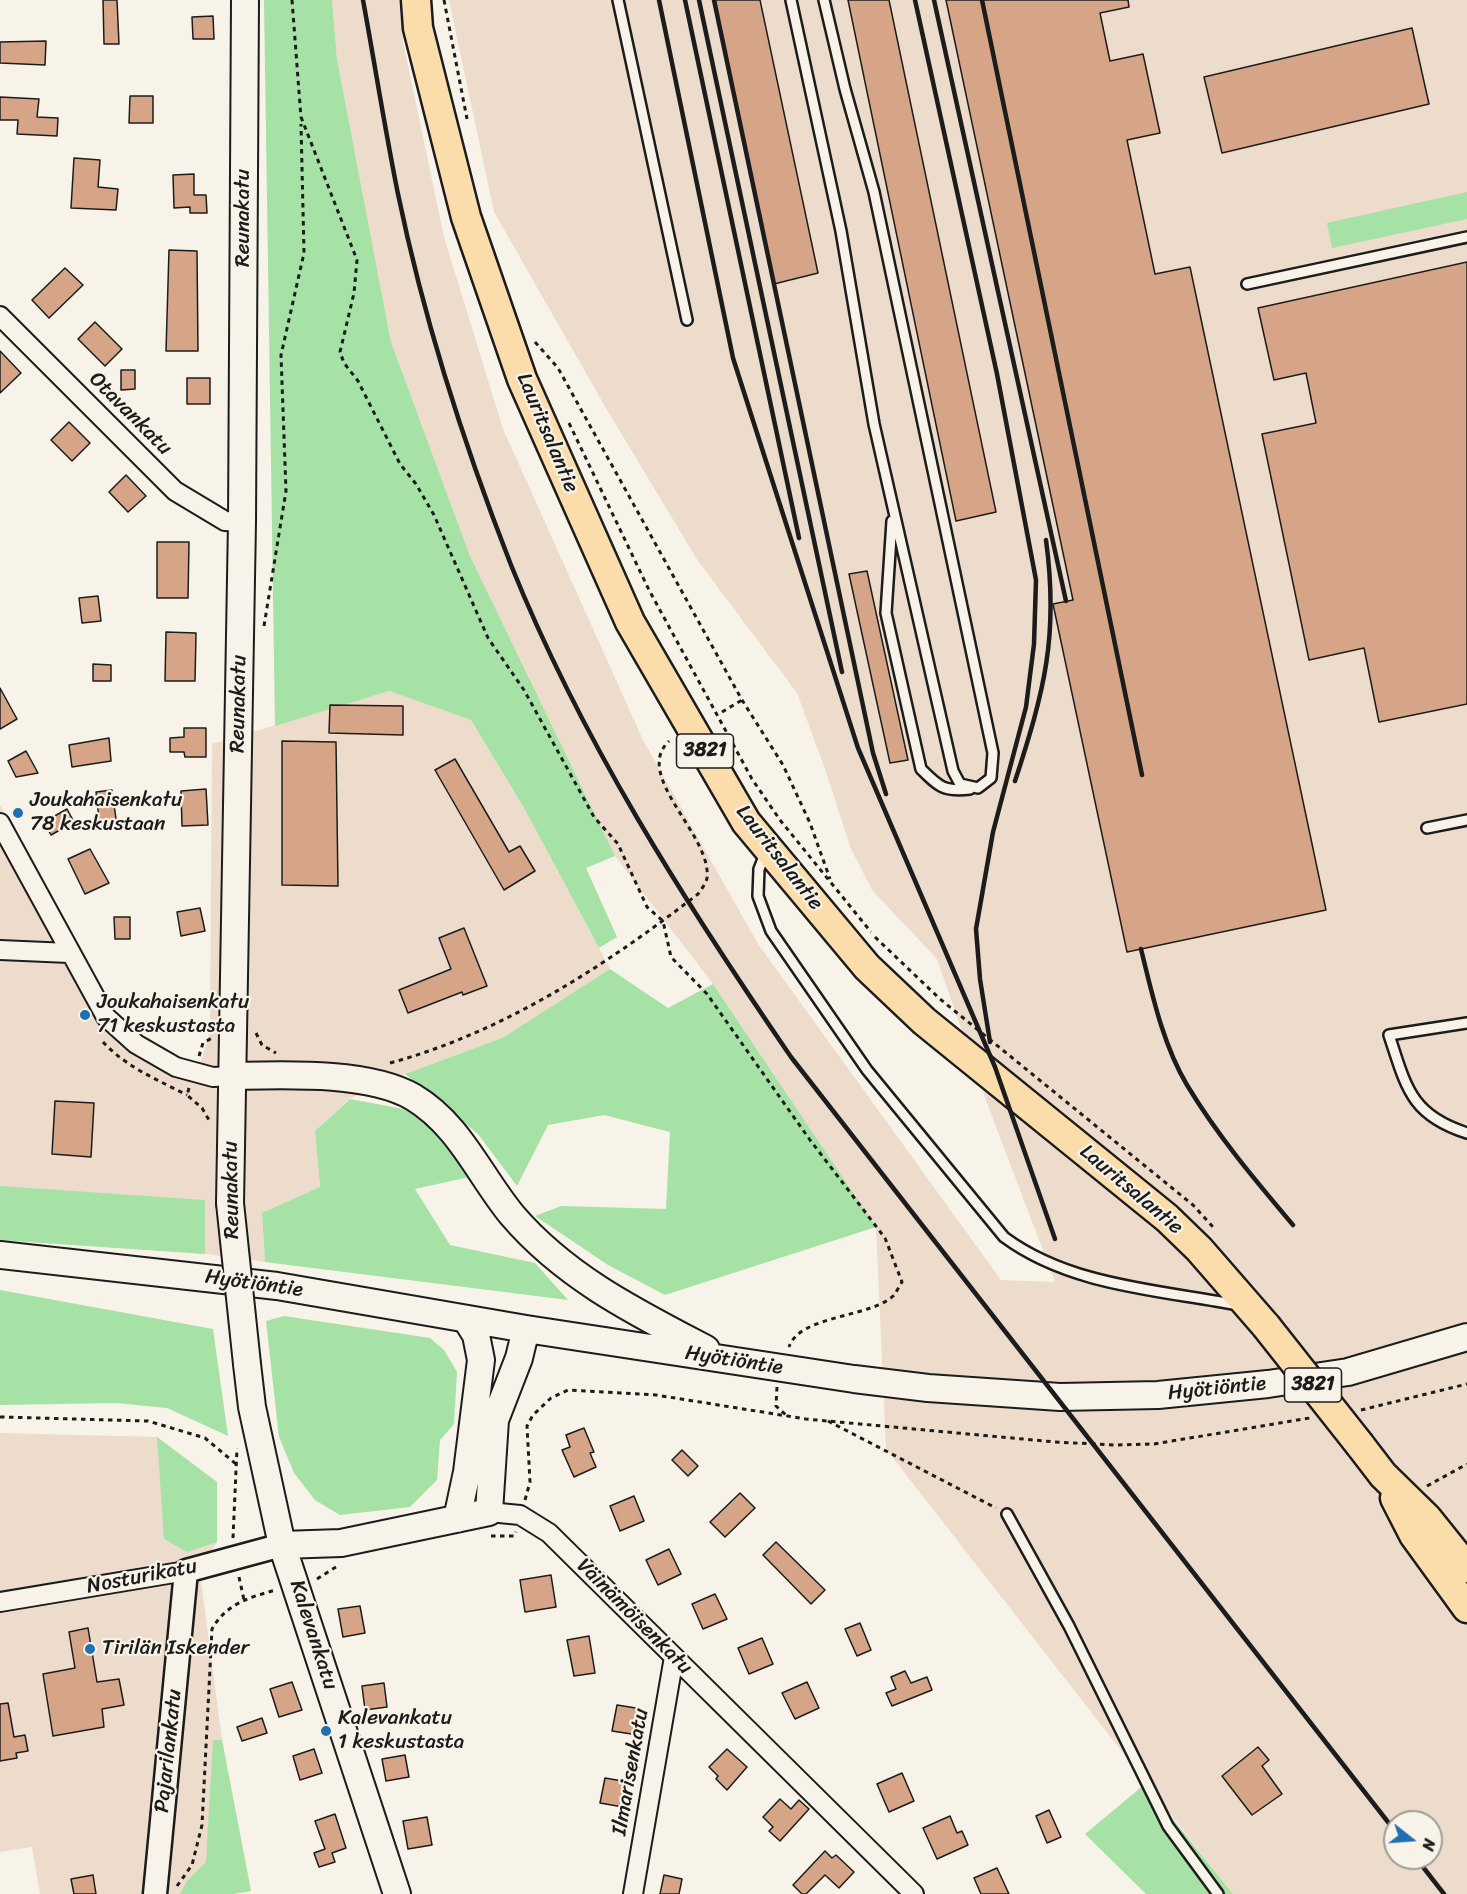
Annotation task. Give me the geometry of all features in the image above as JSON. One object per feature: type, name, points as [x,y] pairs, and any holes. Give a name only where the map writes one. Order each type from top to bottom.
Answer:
[{"type":"main road","name":"Reunakatu","points":[[245,0],[242,522],[230,1203],[252,1407]]},
{"type":"main road","name":"Lauritsalantie","points":[[416,0],[418,28],[466,217],[522,379],[630,622],[746,822],[867,967],[916,1013],[1167,1218],[1258,1316],[1383,1475],[1427,1518],[1467,1568]]},
{"type":"main road","points":[[233,1076],[345,1078],[375,1084],[412,1096],[431,1111],[467,1147],[512,1215],[566,1268],[608,1297],[727,1361]]},
{"type":"main road","name":"Hyötiöntie","points":[[0,1255],[277,1286],[526,1329],[782,1369],[928,1388],[1059,1397],[1158,1395],[1348,1372],[1467,1337]]},
{"type":"main road","points":[[458,1519],[467,1472],[481,1360],[476,1335],[466,1318]]},
{"type":"main road","points":[[487,1524],[495,1420],[519,1358],[526,1329]]},
{"type":"main road","name":"Kalevankatu","points":[[252,1407],[282,1545],[297,1584],[397,1894]]},
{"type":"main road","name":"Lauritsalantie","points":[[1383,1475],[1414,1535],[1467,1608]]},
{"type":"main road","name":"Väinämöisenkatu","points":[[282,1545],[341,1543],[458,1519],[487,1524]]},
{"type":"street","name":"Otavankatu","points":[[0,316],[175,491],[225,521],[242,522]]},
{"type":"street","points":[[0,823],[106,1017],[136,1044],[176,1067],[213,1077],[233,1076]]},
{"type":"street","points":[[0,950],[69,953]]},
{"type":"street","name":"Väinämöisenkatu","points":[[487,1524],[520,1515],[549,1533],[914,1894]]},
{"type":"street","name":"Nosturikatu","points":[[0,1602],[186,1571],[282,1545]]},
{"type":"street","name":"Pajarilankatu","points":[[155,1894],[186,1571]]},
{"type":"street","name":"Ilmarisenkatu","points":[[633,1894],[674,1657]]},
{"type":"lane","points":[[618,0],[687,320]]},
{"type":"lane","points":[[791,0],[841,231],[874,424],[953,771],[960,784],[978,788]]},
{"type":"lane","points":[[824,0],[845,89],[874,192],[993,753],[991,778],[978,788],[950,791],[936,784],[921,769],[886,613],[892,506]]},
{"type":"lane","points":[[1247,284],[1467,237]]},
{"type":"lane","points":[[1427,828],[1467,820]]},
{"type":"lane","points":[[766,848],[759,869],[758,896],[771,931],[867,1070],[1004,1236],[1022,1250],[1067,1272],[1258,1316]]},
{"type":"lane","points":[[1467,1023],[1389,1035],[1407,1090],[1431,1118],[1467,1133]]},
{"type":"lane","points":[[1007,1514],[1069,1626],[1168,1826],[1218,1894]]},
{"type":"path","points":[[262,636],[286,491],[281,355],[304,253],[304,163],[292,0]]},
{"type":"path","points":[[444,0],[468,125]]},
{"type":"path","points":[[301,117],[357,260],[354,293],[340,352],[344,363],[358,381],[400,464],[416,484],[434,515],[488,638],[524,690],[594,817],[618,843],[647,907],[663,921],[671,957],[707,994],[810,1140],[873,1221],[885,1238],[902,1282],[894,1296],[839,1318],[814,1325],[792,1338],[777,1380],[776,1406],[786,1415]]},
{"type":"path","points":[[543,361],[534,340],[558,368],[742,700],[783,765],[810,824],[831,884]]},
{"type":"path","points":[[565,413],[649,590],[752,779],[780,820],[876,938],[940,999],[1193,1205],[1214,1229]]},
{"type":"path","points":[[722,712],[742,700]]},
{"type":"path","points":[[388,1064],[427,1053],[506,1019],[597,966],[698,894],[707,879],[704,855],[661,778],[657,760],[660,750],[669,741]]},
{"type":"path","points":[[233,1026],[253,1027],[262,1045],[285,1055]]},
{"type":"path","points":[[1351,1411],[1467,1384]]},
{"type":"path","points":[[487,1524],[514,1536],[530,1482],[527,1426],[533,1415],[551,1398],[568,1390],[656,1395],[827,1420],[1055,1442],[1114,1445],[1154,1444],[1318,1417]]},
{"type":"path","points":[[0,1417],[148,1421],[205,1438],[236,1464]]},
{"type":"path","points":[[827,1420],[1007,1514]]},
{"type":"path","points":[[233,1538],[237,1446]]},
{"type":"path","points":[[1423,1488],[1467,1464]]},
{"type":"path","points":[[174,1894],[192,1865],[202,1825],[212,1629],[228,1609],[244,1600],[315,1581],[345,1562]]},
{"type":"shaded area","points":[[332,0],[399,0],[403,42],[444,237],[503,429],[643,740],[758,944],[1001,1280],[1055,1282],[987,1103],[937,959],[872,890],[851,849],[797,693],[698,561],[607,410],[494,212],[449,0],[1467,0],[1467,1894],[1233,1894],[886,1449],[876,1227],[713,984],[615,856],[470,556],[391,342],[337,59]]},
{"type":"shaded area","points":[[389,691],[471,720],[524,808],[610,969],[502,1038],[405,1074],[349,1099],[315,1131],[320,1187],[262,1214],[265,1262],[205,1254],[0,1240],[0,805],[112,1008],[140,1033],[199,1068],[210,1031],[212,744]]},
{"type":"shaded area","points":[[0,1433],[157,1437],[217,1482],[217,1542],[200,1573],[222,1740],[251,1891],[233,1894],[40,1894],[32,1847],[0,1852]]},
{"type":"green space","points":[[264,0],[332,0],[337,59],[391,342],[470,556],[615,856],[586,868],[617,937],[599,948],[524,808],[471,720],[389,691],[275,726]]},
{"type":"green space","points":[[1467,192],[1467,219],[1332,248],[1327,223]]},
{"type":"green space","points":[[610,969],[668,1008],[713,984],[876,1227],[665,1295],[608,1265],[535,1216],[561,1206],[666,1209],[670,1132],[604,1115],[548,1125],[517,1186],[478,1134],[405,1074],[502,1038]]},
{"type":"green space","points":[[350,1099],[403,1109],[439,1131],[469,1177],[415,1189],[450,1245],[535,1263],[568,1300],[265,1262],[262,1213],[320,1187],[315,1131]]},
{"type":"green space","points":[[0,1186],[205,1200],[205,1254],[0,1240]]},
{"type":"green space","points":[[0,1290],[213,1329],[228,1436],[167,1408],[116,1403],[0,1405]]},
{"type":"green space","points":[[284,1316],[430,1338],[444,1350],[457,1372],[454,1424],[440,1440],[437,1480],[410,1507],[340,1515],[315,1500],[294,1473],[279,1437],[266,1321]]},
{"type":"green space","points":[[157,1437],[217,1482],[217,1542],[187,1552],[164,1539]]},
{"type":"green space","points":[[213,1740],[222,1740],[251,1891],[233,1894],[180,1894],[187,1881],[206,1862]]},
{"type":"green space","points":[[1145,1784],[1233,1894],[1146,1894],[1085,1834]]},
{"type":"building","points":[[103,0],[117,0],[119,44],[104,44]]},
{"type":"building","points":[[714,0],[760,0],[818,273],[774,284]]},
{"type":"building","points":[[848,0],[889,0],[996,512],[956,521]]},
{"type":"building","points":[[946,0],[1128,0],[1129,7],[1100,13],[1110,61],[1143,54],[1160,133],[1127,140],[1155,274],[1190,267],[1326,910],[1127,952],[1053,604],[1073,600]]},
{"type":"building","points":[[213,16],[214,39],[193,39],[192,17]]},
{"type":"building","points":[[1412,28],[1429,104],[1222,153],[1204,77]]},
{"type":"building","points":[[46,41],[45,65],[0,63],[0,42]]},
{"type":"building","points":[[130,96],[153,96],[153,123],[129,123]]},
{"type":"building","points":[[0,97],[39,99],[37,117],[58,118],[57,136],[17,134],[18,120],[0,120]]},
{"type":"building","points":[[74,158],[100,160],[98,187],[118,189],[116,210],[71,208]]},
{"type":"building","points":[[194,174],[194,195],[206,195],[207,213],[190,213],[190,207],[174,208],[173,175]]},
{"type":"building","points":[[169,250],[197,251],[198,351],[166,351]]},
{"type":"building","points":[[1467,262],[1467,704],[1379,722],[1364,648],[1309,660],[1262,434],[1316,423],[1306,373],[1274,380],[1258,308]]},
{"type":"building","points":[[65,268],[83,285],[49,318],[32,300]]},
{"type":"building","points":[[95,322],[122,349],[105,366],[78,339]]},
{"type":"building","points":[[0,351],[21,373],[0,393]]},
{"type":"building","points":[[121,370],[135,370],[135,389],[121,390]]},
{"type":"building","points":[[187,378],[210,378],[210,404],[187,404]]},
{"type":"building","points":[[69,422],[90,443],[72,461],[51,440]]},
{"type":"building","points":[[126,475],[146,496],[128,512],[109,492]]},
{"type":"building","points":[[157,542],[189,542],[188,598],[157,598]]},
{"type":"building","points":[[867,571],[908,760],[890,763],[849,574]]},
{"type":"building","points":[[98,596],[101,621],[82,623],[79,598]]},
{"type":"building","points":[[166,632],[196,633],[195,681],[165,681]]},
{"type":"building","points":[[93,664],[111,665],[111,681],[93,681]]},
{"type":"building","points":[[0,688],[17,719],[0,729]]},
{"type":"building","points":[[330,705],[403,706],[403,735],[329,733]]},
{"type":"building","points":[[184,728],[206,728],[206,757],[185,757],[184,752],[170,752],[170,738],[184,737]]},
{"type":"building","points":[[109,738],[111,761],[72,767],[69,745]]},
{"type":"building","points":[[282,741],[336,742],[338,886],[282,885]]},
{"type":"building","points":[[26,751],[38,773],[16,777],[8,761]]},
{"type":"building","points":[[455,759],[509,852],[520,846],[535,871],[504,890],[435,770]]},
{"type":"building","points":[[206,789],[208,825],[182,826],[181,791]]},
{"type":"building","points":[[112,790],[117,826],[100,828],[96,792]]},
{"type":"building","points":[[67,809],[74,822],[51,835],[44,822]]},
{"type":"building","points":[[90,849],[109,883],[85,894],[68,859]]},
{"type":"building","points":[[200,908],[205,931],[181,936],[177,912]]},
{"type":"building","points":[[114,917],[130,917],[130,939],[115,939]]},
{"type":"building","points":[[464,928],[487,986],[463,995],[462,992],[408,1013],[399,990],[451,969],[439,938]]},
{"type":"building","points":[[55,1101],[94,1103],[91,1157],[52,1154]]},
{"type":"building","points":[[584,1428],[594,1452],[590,1453],[596,1467],[574,1477],[562,1450],[570,1447],[566,1435]]},
{"type":"building","points":[[682,1450],[698,1466],[688,1476],[672,1460]]},
{"type":"building","points":[[740,1493],[755,1508],[725,1537],[710,1522]]},
{"type":"building","points":[[634,1496],[644,1521],[620,1531],[610,1506]]},
{"type":"building","points":[[776,1542],[825,1590],[811,1604],[763,1555]]},
{"type":"building","points":[[669,1549],[681,1574],[658,1585],[646,1560]]},
{"type":"building","points":[[551,1575],[556,1607],[525,1612],[520,1580]]},
{"type":"building","points":[[715,1594],[727,1619],[703,1629],[692,1604]]},
{"type":"building","points":[[360,1606],[365,1633],[343,1637],[338,1609]]},
{"type":"building","points":[[860,1623],[871,1650],[857,1656],[845,1629]]},
{"type":"building","points":[[88,1628],[97,1682],[119,1679],[124,1705],[102,1709],[104,1727],[53,1736],[43,1674],[75,1668],[69,1632]]},
{"type":"building","points":[[589,1636],[595,1673],[574,1676],[567,1640]]},
{"type":"building","points":[[762,1638],[773,1664],[749,1674],[738,1648]]},
{"type":"building","points":[[905,1671],[911,1683],[927,1677],[932,1690],[892,1706],[886,1693],[896,1689],[891,1677]]},
{"type":"building","points":[[292,1682],[302,1710],[279,1717],[270,1689]]},
{"type":"building","points":[[807,1682],[819,1708],[795,1719],[782,1693]]},
{"type":"building","points":[[384,1683],[387,1707],[365,1710],[362,1686]]},
{"type":"building","points":[[8,1703],[14,1737],[25,1735],[28,1751],[16,1753],[17,1758],[0,1761],[0,1704]]},
{"type":"building","points":[[617,1705],[642,1709],[638,1735],[612,1731]]},
{"type":"building","points":[[262,1718],[267,1733],[242,1741],[237,1727]]},
{"type":"building","points":[[1258,1747],[1269,1760],[1262,1766],[1282,1794],[1252,1815],[1222,1776]]},
{"type":"building","points":[[314,1749],[322,1773],[300,1780],[293,1756]]},
{"type":"building","points":[[727,1749],[747,1767],[727,1790],[716,1779],[718,1776],[709,1767]]},
{"type":"building","points":[[405,1755],[409,1777],[386,1781],[382,1759]]},
{"type":"building","points":[[902,1773],[914,1801],[889,1812],[877,1784]]},
{"type":"building","points":[[605,1778],[628,1782],[623,1807],[600,1803]]},
{"type":"building","points":[[780,1799],[791,1809],[799,1800],[809,1809],[780,1841],[769,1831],[773,1827],[763,1817]]},
{"type":"building","points":[[1049,1810],[1061,1837],[1047,1843],[1036,1816]]},
{"type":"building","points":[[335,1814],[346,1848],[332,1853],[335,1862],[319,1867],[314,1853],[325,1849],[315,1821]]},
{"type":"building","points":[[950,1816],[957,1833],[962,1831],[968,1845],[937,1859],[923,1828]]},
{"type":"building","points":[[427,1817],[432,1845],[408,1849],[403,1821]]},
{"type":"building","points":[[825,1851],[832,1858],[836,1855],[854,1872],[839,1888],[825,1875],[806,1894],[802,1894],[793,1885]]},
{"type":"building","points":[[997,1868],[1009,1894],[981,1894],[974,1878]]},
{"type":"building","points":[[93,1875],[96,1894],[74,1894],[71,1879]]},
{"type":"building","points":[[664,1875],[682,1879],[679,1894],[660,1894]]},
{"type":"railway","points":[[363,0],[408,241],[461,428],[511,565],[539,630],[603,757],[674,879],[791,1057],[1383,1816]]},
{"type":"railway","points":[[659,0],[733,358],[858,748],[995,1067],[1055,1239]]},
{"type":"railway","points":[[685,0],[799,538]]},
{"type":"railway","points":[[699,0],[842,672]]},
{"type":"railway","points":[[714,0],[873,753],[886,794]]},
{"type":"railway","points":[[915,0],[997,374],[1036,580],[1034,644],[1026,707],[993,832],[976,929],[980,979],[990,1042]]},
{"type":"railway","points":[[934,0],[1066,601]]},
{"type":"railway","points":[[982,0],[1142,775]]},
{"type":"railway","points":[[1015,781],[1041,691],[1050,635],[1050,574],[1046,540]]},
{"type":"railway","points":[[1141,949],[1165,1036],[1187,1085],[1224,1139],[1293,1225]]},
{"type":"railway","points":[[1425,1870],[1444,1894]]},
{"type":"place","name":"Joukahaisenkatu 78 keskustaan","points":[[18,813]]},
{"type":"place","name":"Joukahaisenkatu 71 keskustasta","points":[[85,1015]]},
{"type":"place","name":"Tirilän Iskender","points":[[90,1649]]},
{"type":"place","name":"Kalevankatu 1 keskustasta","points":[[326,1731]]}]
